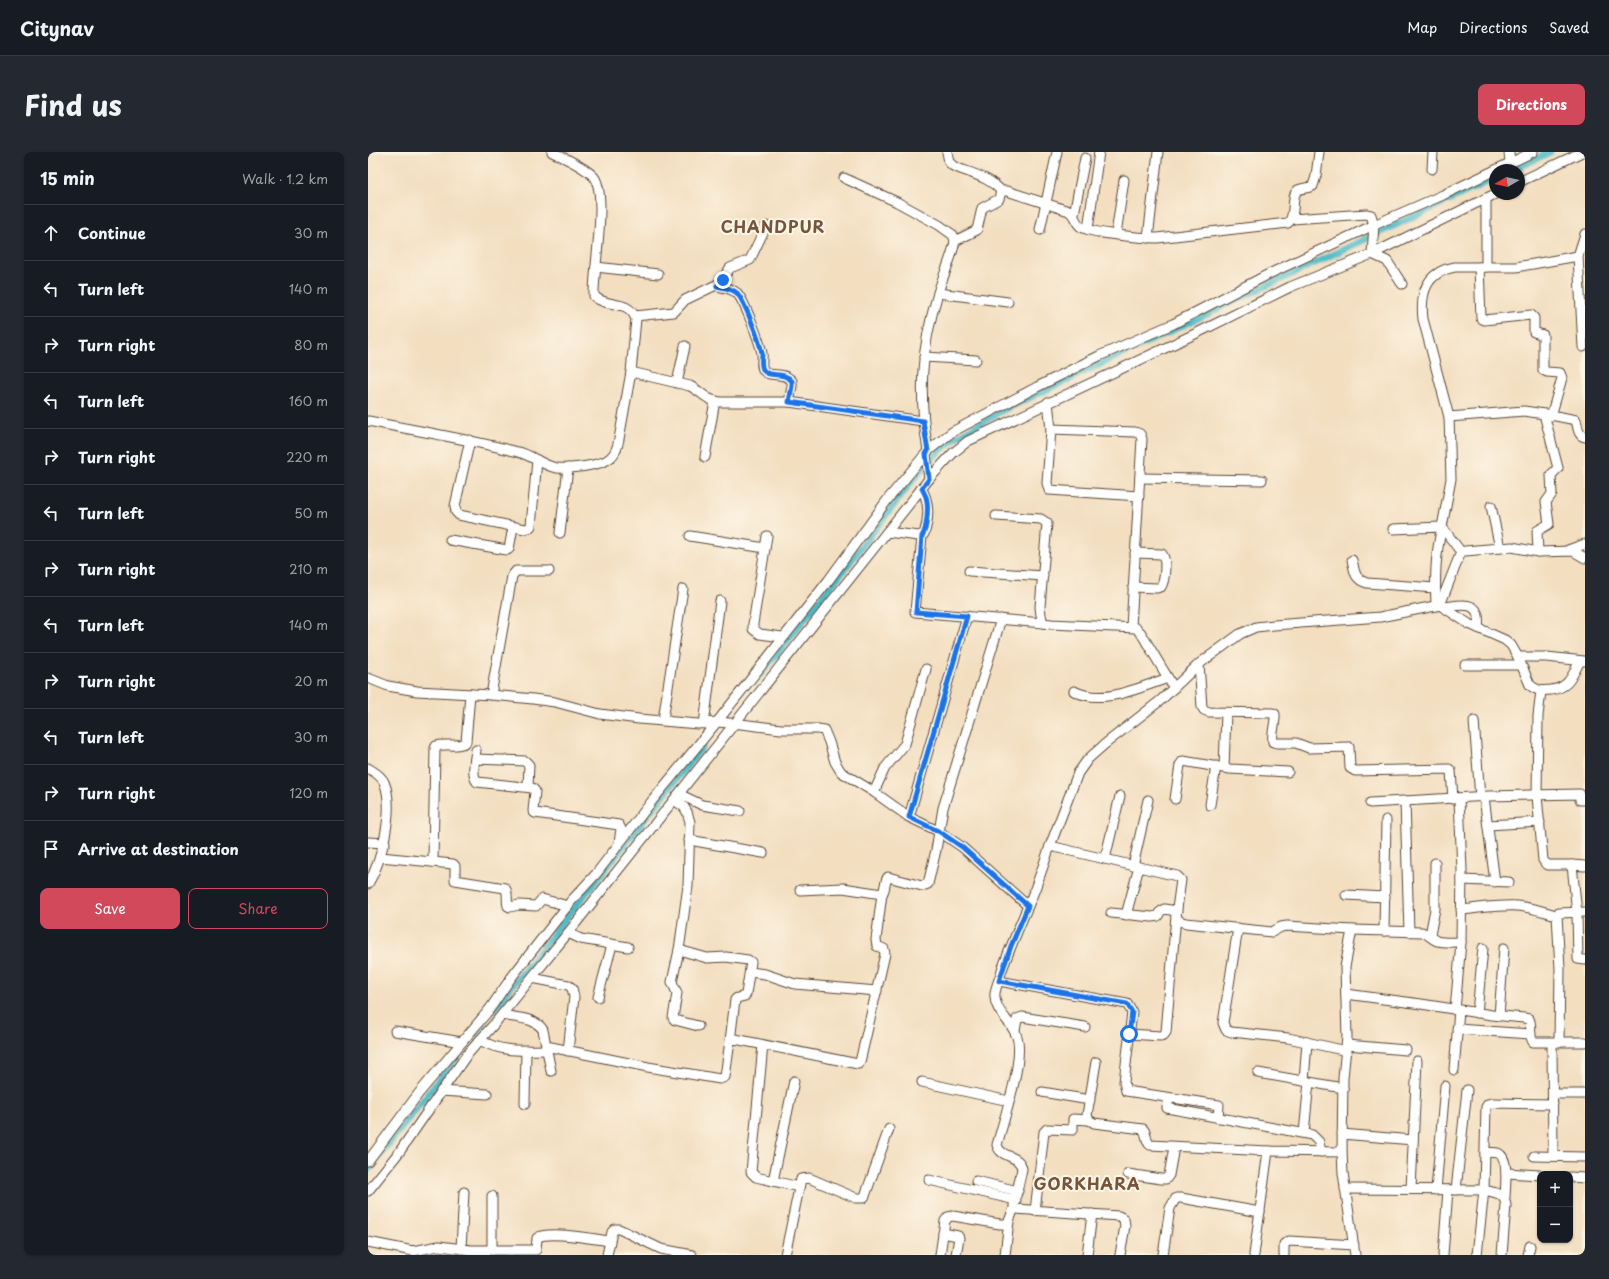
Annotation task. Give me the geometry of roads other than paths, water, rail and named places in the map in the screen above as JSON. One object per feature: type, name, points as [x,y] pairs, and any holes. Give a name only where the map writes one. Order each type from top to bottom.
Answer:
[{"type":"street","points":[[368,421],[470,440],[520,452],[552,467],[568,468],[605,462],[611,457],[617,448],[620,439],[636,319],[629,308],[602,301],[594,296],[599,240],[598,184],[590,173],[552,152]]},
{"type":"street","points":[[947,152],[949,162],[953,166],[990,181],[1001,191]]},
{"type":"street","points":[[1040,230],[1057,152]]},
{"type":"street","points":[[1088,228],[1099,152]]},
{"type":"street","points":[[1148,238],[1158,152]]},
{"type":"street","points":[[1085,158],[1074,214],[1078,223],[1082,227],[1116,234],[1148,238],[1165,238],[1284,225],[1288,223],[1292,219],[1295,194],[1298,190],[1313,186],[1316,176],[1319,152]]},
{"type":"street","points":[[1432,169],[1433,152]]},
{"type":"street","points":[[1509,152],[1510,162]]},
{"type":"street","points":[[368,1161],[419,1093],[489,1010],[568,906],[596,874],[652,801],[717,722],[782,637],[828,581],[888,499],[927,454],[952,432],[1044,383],[1099,356],[1173,324],[1271,273],[1373,228],[1533,152]]},
{"type":"street","points":[[1525,179],[1582,152]]},
{"type":"street","points":[[844,178],[897,202],[939,225],[953,234],[955,240],[938,293],[926,341],[924,357],[922,401],[929,477]]},
{"type":"street","points":[[1116,234],[1124,180]]},
{"type":"street","points":[[1001,191],[1007,191],[1046,203],[1074,214]]},
{"type":"street","points":[[955,240],[977,230],[982,208],[999,198],[1001,191]]},
{"type":"street","points":[[368,1191],[400,1151],[466,1056],[532,978],[735,724],[922,488],[929,477],[953,453],[968,441],[1048,402],[1199,332],[1290,287],[1372,252],[1489,197]]},
{"type":"street","points":[[1486,198],[1481,318],[1484,320],[1531,315],[1534,318],[1534,332],[1543,335],[1543,370],[1547,372],[1560,373],[1562,378],[1548,415],[1558,468],[1551,475],[1552,494],[1546,502],[1549,524],[1537,531],[1538,552]]},
{"type":"street","points":[[1292,219],[1366,214],[1371,215],[1373,228],[1372,252]]},
{"type":"street","points":[[635,316],[674,312],[685,300],[717,286],[723,280],[730,268],[750,260],[766,226]]},
{"type":"street","points":[[1583,347],[1578,256],[1585,234]]},
{"type":"street","points":[[1372,252],[1387,261],[1402,284]]},
{"type":"street","points":[[1465,665],[1520,661],[1547,657],[1582,661],[1565,686],[1559,689],[1541,691],[1530,685],[1520,661],[1511,645],[1505,640],[1478,628],[1439,606],[1435,588],[1437,548],[1451,479],[1449,417],[1423,319],[1423,294],[1427,284],[1434,275],[1445,269],[1516,267],[1578,256]]},
{"type":"street","points":[[596,267],[658,274]]},
{"type":"street","points":[[717,286],[736,292],[744,305],[761,349],[762,366],[764,371],[785,376],[792,381],[789,402]]},
{"type":"street","points":[[938,293],[1008,302]]},
{"type":"street","points":[[678,383],[685,346]]},
{"type":"street","points":[[924,357],[976,360]]},
{"type":"street","points":[[630,372],[690,386],[697,389],[703,396],[714,401],[789,402],[923,421]]},
{"type":"street","points":[[705,457],[714,401]]},
{"type":"street","points":[[1048,402],[1051,429],[1047,483],[1049,490],[1139,496]]},
{"type":"street","points":[[1449,417],[1524,411],[1576,420],[1581,435],[1585,437]]},
{"type":"street","points":[[1051,429],[1135,432],[1140,434],[1142,445],[1131,627]]},
{"type":"street","points":[[470,440],[455,506],[456,512],[459,514],[528,529],[531,526],[537,460]]},
{"type":"street","points":[[560,533],[568,468]]},
{"type":"street","points":[[1140,478],[1262,480]]},
{"type":"street","points":[[922,488],[926,495],[927,501],[925,532],[922,536],[916,612],[1051,624],[1136,628],[1141,633],[1174,688]]},
{"type":"street","points":[[1491,506],[1500,548]]},
{"type":"street","points":[[996,516],[1041,519],[1047,523],[1040,607],[1043,623]]},
{"type":"street","points":[[450,540],[507,550],[510,546],[514,527]]},
{"type":"street","points":[[1393,529],[1442,527]]},
{"type":"street","points":[[1442,527],[1461,552]]},
{"type":"street","points":[[887,532],[922,536]]},
{"type":"street","points":[[690,536],[765,548]]},
{"type":"street","points":[[767,536],[753,629],[760,634],[782,637]]},
{"type":"street","points":[[1563,551],[1585,544]]},
{"type":"street","points":[[1461,552],[1512,547],[1538,552],[1573,551],[1585,558]]},
{"type":"street","points":[[1439,606],[1461,552]]},
{"type":"street","points":[[1133,587],[1157,588],[1161,587],[1163,582],[1164,557],[1162,554],[1135,553]]},
{"type":"street","points":[[1352,560],[1356,576],[1361,582],[1435,588]]},
{"type":"street","points":[[491,695],[512,576],[516,571],[549,572]]},
{"type":"street","points":[[968,571],[1043,576]]},
{"type":"street","points":[[663,720],[683,589]]},
{"type":"street","points":[[704,724],[720,601]]},
{"type":"street","points":[[1015,1030],[997,1008],[995,991],[1078,773],[1088,759],[1105,744],[1161,700],[1199,664],[1240,634],[1256,627],[1380,617],[1439,606],[1466,605],[1476,609],[1478,613],[1478,628]]},
{"type":"street","points":[[909,817],[967,616]]},
{"type":"street","points":[[730,1042],[735,1039],[858,1064],[860,1062],[885,954],[884,949],[878,946],[876,940],[885,882],[888,877],[922,886],[928,884],[940,832],[943,808],[1001,619]]},
{"type":"street","points":[[1199,664],[1202,707],[1204,710],[1209,712],[1226,713],[1258,712],[1275,714],[1272,738],[1274,742],[1296,743],[1309,748],[1349,747],[1350,768],[1355,771],[1449,769],[1451,771],[1456,799],[1462,880],[1461,942],[1454,1070]]},
{"type":"street","points":[[874,792],[885,768],[905,744],[926,669]]},
{"type":"street","points":[[368,678],[388,686],[412,690],[439,693],[491,695],[555,702],[600,714],[704,724],[717,722],[781,730],[824,730],[837,768],[909,817],[940,832],[962,847],[1028,906]]},
{"type":"street","points":[[1074,691],[1080,694],[1103,696],[1122,693],[1168,678]]},
{"type":"street","points":[[1541,691],[1538,716],[1538,796],[1545,863],[1548,865],[1585,866]]},
{"type":"street","points":[[433,862],[435,748],[436,746],[440,745],[460,745],[466,742],[470,694]]},
{"type":"street","points":[[1210,805],[1220,767],[1226,713]]},
{"type":"street","points":[[1474,722],[1482,797],[1488,825],[1495,882]]},
{"type":"street","points":[[528,788],[529,765],[525,761],[476,754],[474,774],[477,782],[528,788],[535,791],[533,811],[535,813],[615,823],[620,827],[619,843]]},
{"type":"street","points":[[1175,799],[1181,762],[1186,761],[1230,770],[1288,772]]},
{"type":"street","points":[[368,768],[377,773],[384,782],[388,806],[385,843],[368,884]]},
{"type":"street","points":[[1370,803],[1580,794],[1580,800],[1585,800]]},
{"type":"street","points":[[1105,859],[1120,796]]},
{"type":"street","points":[[676,797],[702,806],[740,811]]},
{"type":"street","points":[[676,797],[687,812],[690,822],[688,886],[680,950],[672,982],[677,992],[673,1018],[677,1021],[698,1026]]},
{"type":"street","points":[[1126,915],[1148,800]]},
{"type":"street","points":[[1405,801],[1410,932]]},
{"type":"street","points":[[1384,931],[1386,820]]},
{"type":"street","points":[[1488,825],[1540,822]]},
{"type":"street","points":[[689,840],[763,853]]},
{"type":"street","points":[[368,842],[385,843]]},
{"type":"street","points":[[1050,846],[1170,873],[1177,876],[1181,880],[1176,914],[1166,1032],[1161,1036],[1129,1034]]},
{"type":"street","points":[[380,857],[453,864],[455,866],[455,880],[505,888],[507,892],[507,903],[510,907],[519,905],[536,906],[542,899],[568,906]]},
{"type":"street","points":[[1430,935],[1434,909],[1435,863]]},
{"type":"street","points":[[1572,865],[1581,912],[1578,959],[1585,960]]},
{"type":"street","points":[[1462,880],[1509,882]]},
{"type":"street","points":[[800,890],[843,888],[882,894]]},
{"type":"street","points":[[1346,895],[1385,897]]},
{"type":"street","points":[[1461,910],[1494,906],[1517,906],[1557,915],[1558,913],[1581,912]]},
{"type":"street","points":[[1111,913],[1152,917],[1158,916],[1164,909],[1176,914],[1179,921],[1186,923],[1272,932],[1287,926],[1422,932],[1430,935],[1437,941],[1461,942]]},
{"type":"street","points":[[1553,1156],[1553,1099],[1560,968],[1557,915]]},
{"type":"street","points":[[1238,928],[1224,1026],[1226,1030],[1231,1032],[1288,1038],[1347,1048],[1406,1050]]},
{"type":"street","points":[[1352,930],[1345,967],[1347,1048],[1343,1088],[1342,1152],[1345,1189],[1355,1255]]},
{"type":"street","points":[[568,932],[581,939],[628,947]]},
{"type":"street","points":[[598,997],[612,945]]},
{"type":"street","points":[[1477,1013],[1483,948]]},
{"type":"street","points":[[1499,1016],[1504,948]]},
{"type":"street","points":[[480,1040],[501,1050],[546,1048],[720,1079],[725,1077],[735,1000],[745,996],[746,994],[751,962],[748,960],[726,957],[707,958],[680,950]]},
{"type":"street","points":[[750,972],[765,974],[795,984],[877,991]]},
{"type":"street","points":[[532,978],[568,985],[572,988],[574,998],[568,1051]]},
{"type":"street","points":[[999,981],[1127,1004],[1132,1012],[1124,1082],[1126,1091],[1219,1105],[1218,1118],[1304,1133],[1316,1138],[1319,1142],[1321,1152]]},
{"type":"street","points":[[1346,994],[1529,1019],[1531,1023],[1532,1042],[1585,1042]]},
{"type":"street","points":[[502,1015],[533,1021],[540,1025],[543,1030],[551,1071]]},
{"type":"street","points":[[1005,1255],[1009,1221],[1015,1204],[1022,1169],[1019,1160],[1002,1154],[997,1145],[1009,1101],[1018,1056],[1018,1042],[1015,1030],[1016,1019],[1022,1017],[1085,1027]]},
{"type":"street","points":[[1457,1029],[1531,1034]]},
{"type":"street","points":[[395,1031],[462,1042]]},
{"type":"street","points":[[1304,1133],[1307,1081],[1307,1042]]},
{"type":"street","points":[[763,1045],[751,1172],[756,1177],[799,1187]]},
{"type":"street","points":[[525,1104],[526,1050]]},
{"type":"street","points":[[1411,1189],[1417,1061]]},
{"type":"street","points":[[1088,1120],[1087,1115],[1096,1062]]},
{"type":"street","points":[[1258,1073],[1343,1088]]},
{"type":"street","points":[[773,1181],[794,1081]]},
{"type":"street","points":[[922,1082],[1009,1101]]},
{"type":"street","points":[[1436,1190],[1445,1086]]},
{"type":"street","points":[[1443,1255],[1467,1090]]},
{"type":"street","points":[[442,1091],[487,1094]]},
{"type":"street","points":[[1042,1092],[1090,1100]]},
{"type":"street","points":[[1477,1255],[1484,1190],[1485,1112],[1488,1104],[1553,1099],[1585,1094]]},
{"type":"street","points":[[1035,1211],[1044,1132],[1047,1129],[1054,1128],[1073,1130],[1073,1119],[1143,1129],[1146,1132],[1147,1142],[1150,1145],[1268,1151],[1342,1152]]},
{"type":"street","points":[[785,1255],[801,1179],[809,1178],[856,1198],[863,1198],[889,1129]]},
{"type":"street","points":[[1342,1134],[1413,1140]]},
{"type":"street","points":[[1128,1174],[1166,1179],[1169,1175],[1174,1147]]},
{"type":"street","points":[[1254,1255],[1268,1151]]},
{"type":"street","points":[[1485,1152],[1497,1153],[1501,1155],[1505,1161],[1506,1217],[1502,1255]]},
{"type":"street","points":[[1534,1156],[1585,1157]]},
{"type":"street","points":[[1506,1173],[1537,1175]]},
{"type":"street","points":[[1573,1177],[1585,1178]]},
{"type":"street","points":[[929,1180],[1015,1204]]},
{"type":"street","points":[[976,1181],[1018,1191]]},
{"type":"street","points":[[1345,1189],[1484,1190],[1501,1195],[1505,1198]]},
{"type":"street","points":[[461,1249],[464,1192]]},
{"type":"street","points":[[492,1196],[492,1250]]},
{"type":"street","points":[[1163,1255],[1170,1208],[1176,1198],[1260,1212]]},
{"type":"street","points":[[1015,1204],[1017,1210],[1119,1216],[1124,1219],[1125,1226],[1120,1255]]},
{"type":"street","points":[[1087,1255],[1092,1214]]},
{"type":"street","points":[[940,1255],[945,1221],[948,1217],[953,1216],[1000,1224],[1006,1224],[1009,1221]]},
{"type":"street","points":[[607,1255],[609,1241],[612,1232],[615,1229],[619,1229],[661,1249],[692,1255]]},
{"type":"street","points":[[943,1233],[958,1236],[959,1238],[956,1255]]},
{"type":"street","points":[[368,1242],[404,1252],[439,1246],[461,1249],[535,1251],[536,1238],[541,1236],[570,1235],[609,1241]]},
{"type":"street","points":[[1284,1255],[1284,1244],[1288,1241],[1354,1245]]},
{"type":"waterway","points":[[1525,164],[1550,152]]},
{"type":"waterway","points":[[758,677],[850,562],[912,481],[938,452],[954,439],[1005,409],[1489,181]]},
{"type":"waterway","points":[[494,1009],[703,746]]},
{"type":"waterway","points":[[368,1170],[482,1025]]},
{"type":"district","name":"CHANDPUR","points":[[773,226]]},
{"type":"district","name":"GORKHARA","points":[[1087,1183]]}]
